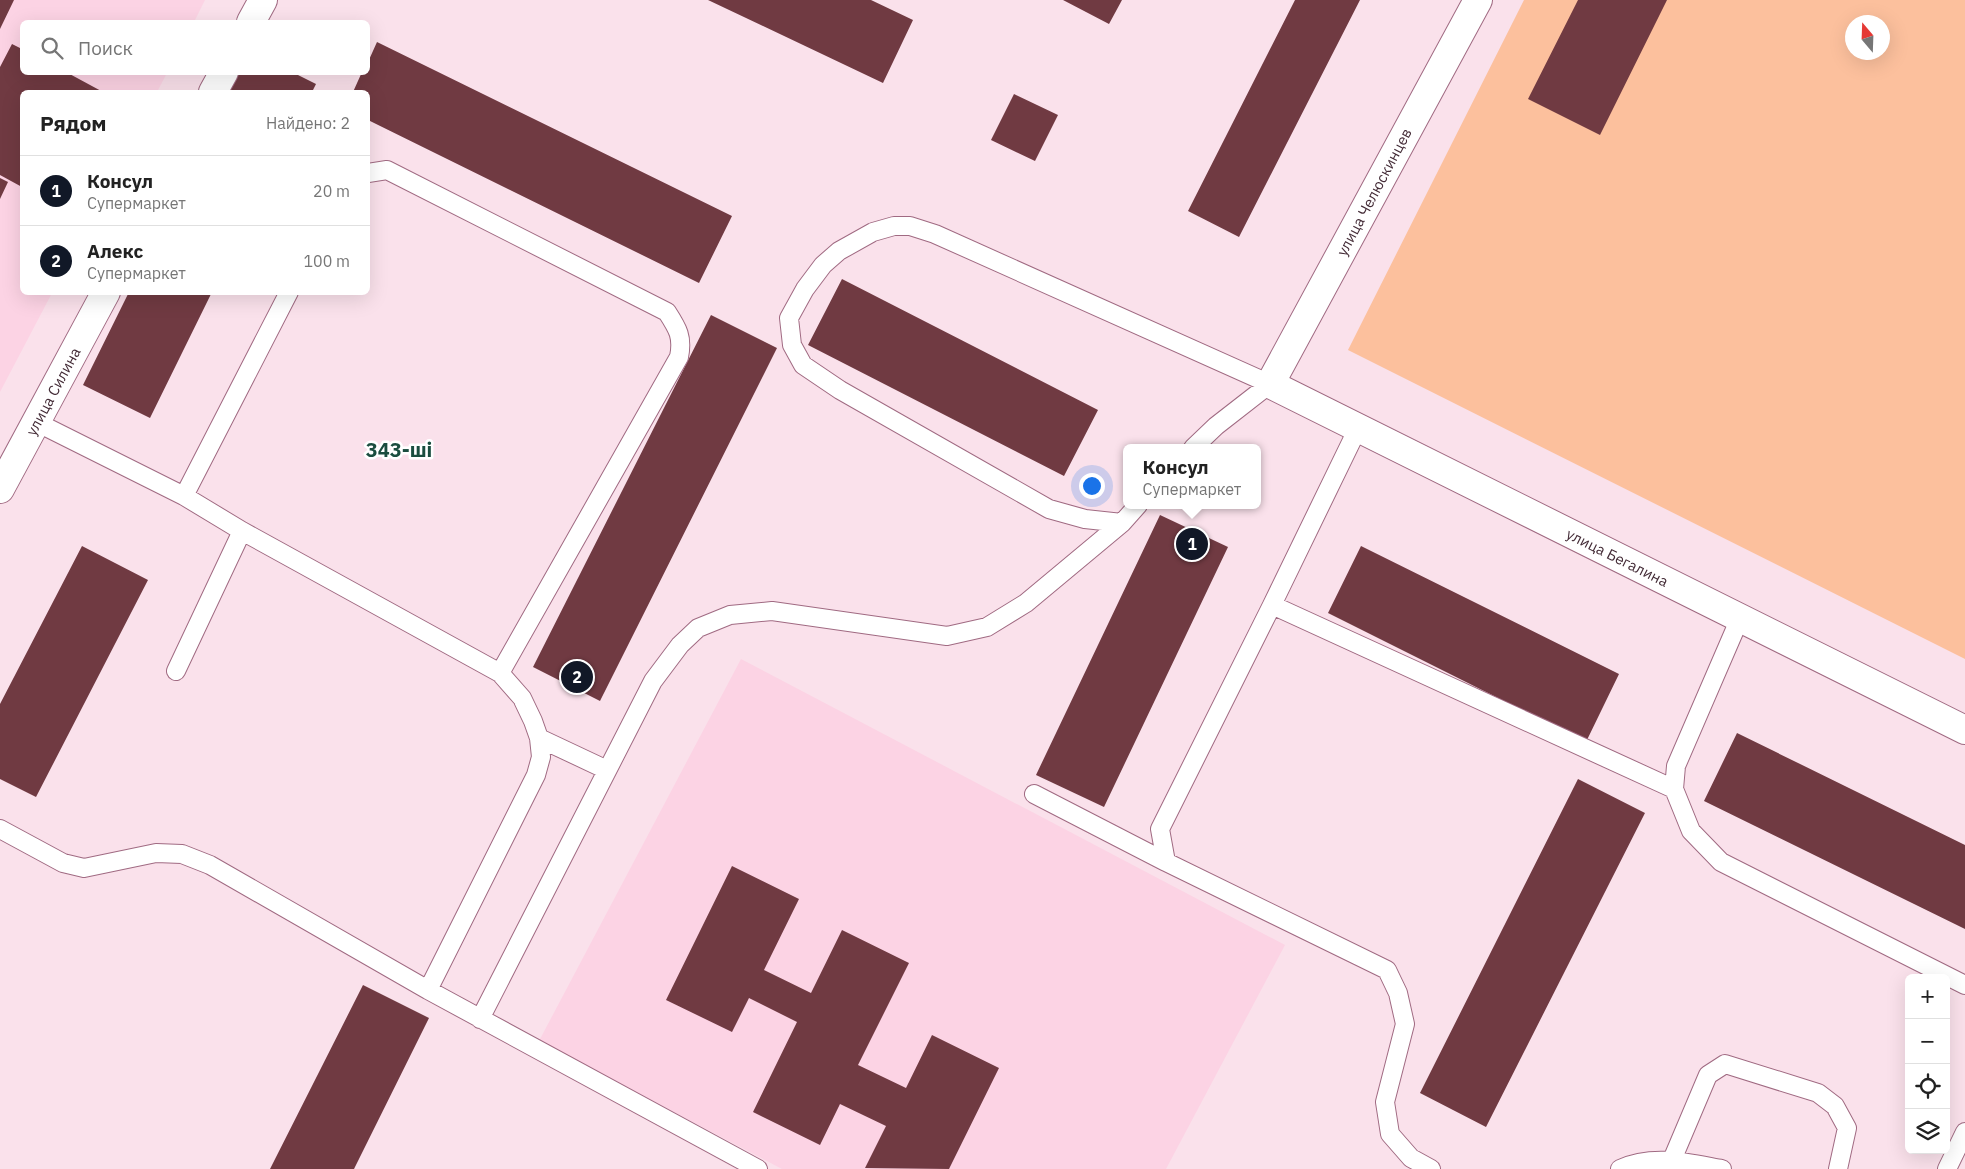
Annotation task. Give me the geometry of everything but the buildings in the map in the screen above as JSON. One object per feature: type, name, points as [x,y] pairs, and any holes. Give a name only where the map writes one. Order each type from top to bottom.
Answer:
[{"type":"street","points":[[252,20],[263,0]]},
{"type":"street","name":"улица Челюскинцев","points":[[1270,384],[1478,0]]},
{"type":"street","points":[[214,90],[222,75]]},
{"type":"street","name":"улица Силина","points":[[0,489],[104,295]]},
{"type":"street","name":"улица Бегалина","points":[[1270,384],[1965,730]]},
{"type":"lane","points":[[370,173],[387,170],[667,312],[676,325],[682,342],[678,357],[500,673]]},
{"type":"lane","points":[[1122,523],[1085,519],[1049,508],[840,390],[803,365],[792,345],[789,318],[805,289],[823,265],[839,251],[873,232],[894,226],[910,226],[935,234],[1270,384],[1216,426],[1197,444]]},
{"type":"lane","points":[[184,496],[286,295]]},
{"type":"lane","points":[[36,422],[184,496],[242,531],[500,673],[522,698],[539,738],[541,757],[536,775],[428,990]]},
{"type":"lane","points":[[1166,862],[1160,829],[1358,428]]},
{"type":"lane","points":[[480,1019],[653,681],[680,645],[698,628],[730,616],[772,611],[947,636],[987,627],[1026,603],[1122,523],[1134,509]]},
{"type":"lane","points":[[176,671],[242,531]]},
{"type":"lane","points":[[1272,605],[1674,789]]},
{"type":"lane","points":[[1740,618],[1676,766],[1674,789],[1691,831],[1721,862],[1965,985]]},
{"type":"lane","points":[[539,738],[607,770]]},
{"type":"lane","points":[[1034,794],[1166,862],[1387,970],[1398,993],[1405,1024],[1385,1102],[1390,1134],[1411,1158],[1431,1169]]},
{"type":"lane","points":[[0,829],[63,863],[84,868],[156,853],[182,854],[210,865],[480,1019],[758,1169]]},
{"type":"lane","points":[[1672,1160],[1708,1075],[1725,1064],[1818,1093],[1835,1106],[1847,1128],[1838,1169]]},
{"type":"lane","points":[[1947,1169],[1965,1132]]},
{"type":"lane","points":[[1620,1169],[1633,1163],[1672,1160],[1722,1169]]},
{"type":"shaded area","points":[[0,0],[205,0],[195,20],[20,20],[20,75],[166,75],[158,90],[20,90],[20,295],[51,295],[0,392]]},
{"type":"shaded area","points":[[1524,0],[1965,0],[1965,659],[1348,350]]},
{"type":"shaded area","points":[[741,659],[1285,945],[1166,1169],[782,1169],[539,1041]]},
{"type":"place","name":"Консул","points":[[1192,544]]},
{"type":"place","name":"Алекс","points":[[577,677]]},
{"type":"district","name":"343-ші","points":[[399,449]]}]
